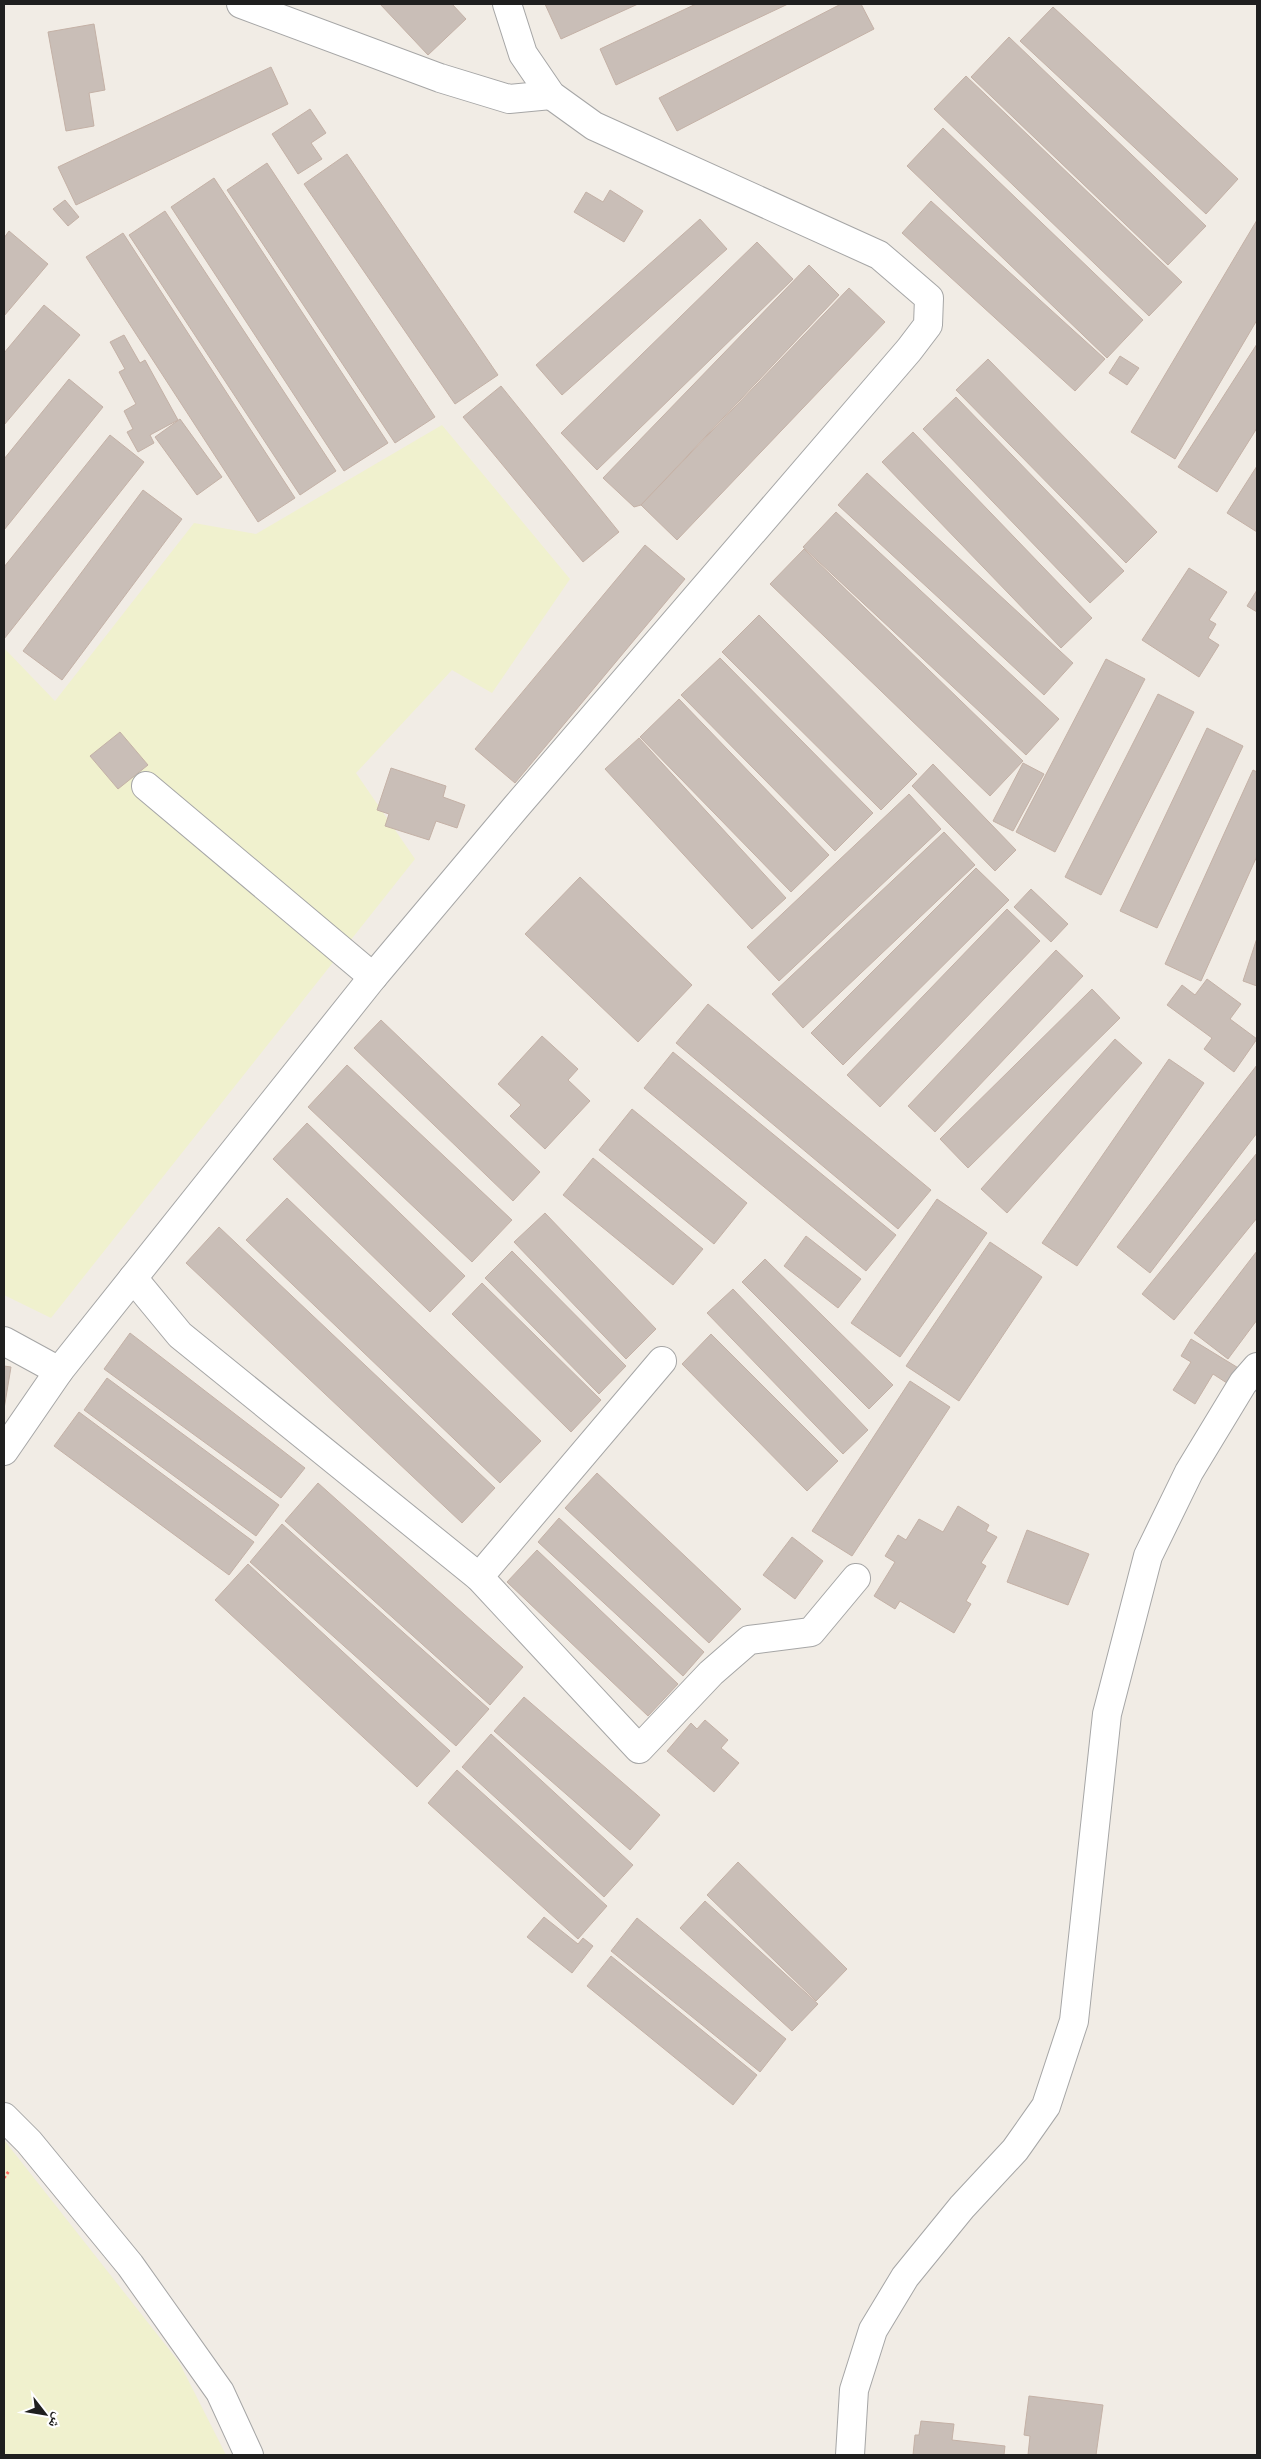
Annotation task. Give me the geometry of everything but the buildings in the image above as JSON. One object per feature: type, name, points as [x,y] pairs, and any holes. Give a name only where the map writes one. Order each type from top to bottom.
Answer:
[{"type":"street","points":[[241,4],[440,78],[509,99],[551,95]]},
{"type":"street","points":[[4,1451],[59,1371],[373,977],[516,807],[909,350],[928,325],[929,298],[879,255],[594,126],[551,95],[523,54],[508,4]]},
{"type":"street","points":[[146,786],[373,977]]},
{"type":"street","points":[[134,1278],[180,1335],[479,1577],[639,1749],[711,1673],[749,1640],[811,1632],[856,1578]]},
{"type":"street","points":[[4,1341],[59,1371]]},
{"type":"street","points":[[479,1577],[662,1361]]},
{"type":"street","points":[[850,2455],[854,2390],[873,2330],[904,2277],[962,2207],[1015,2150],[1046,2106],[1074,2021],[1107,1714],[1148,1556],[1189,1472],[1243,1382],[1257,1366]]},
{"type":"street","points":[[4,2117],[29,2142],[130,2266],[220,2392],[249,2455]]},
{"type":"green space","points":[[442,425],[570,579],[492,693],[452,670],[356,773],[415,859],[51,1318],[4,1295],[4,648],[55,701],[194,523],[256,534]]},
{"type":"green space","points":[[4,2140],[179,2362],[226,2455],[4,2455]]}]
